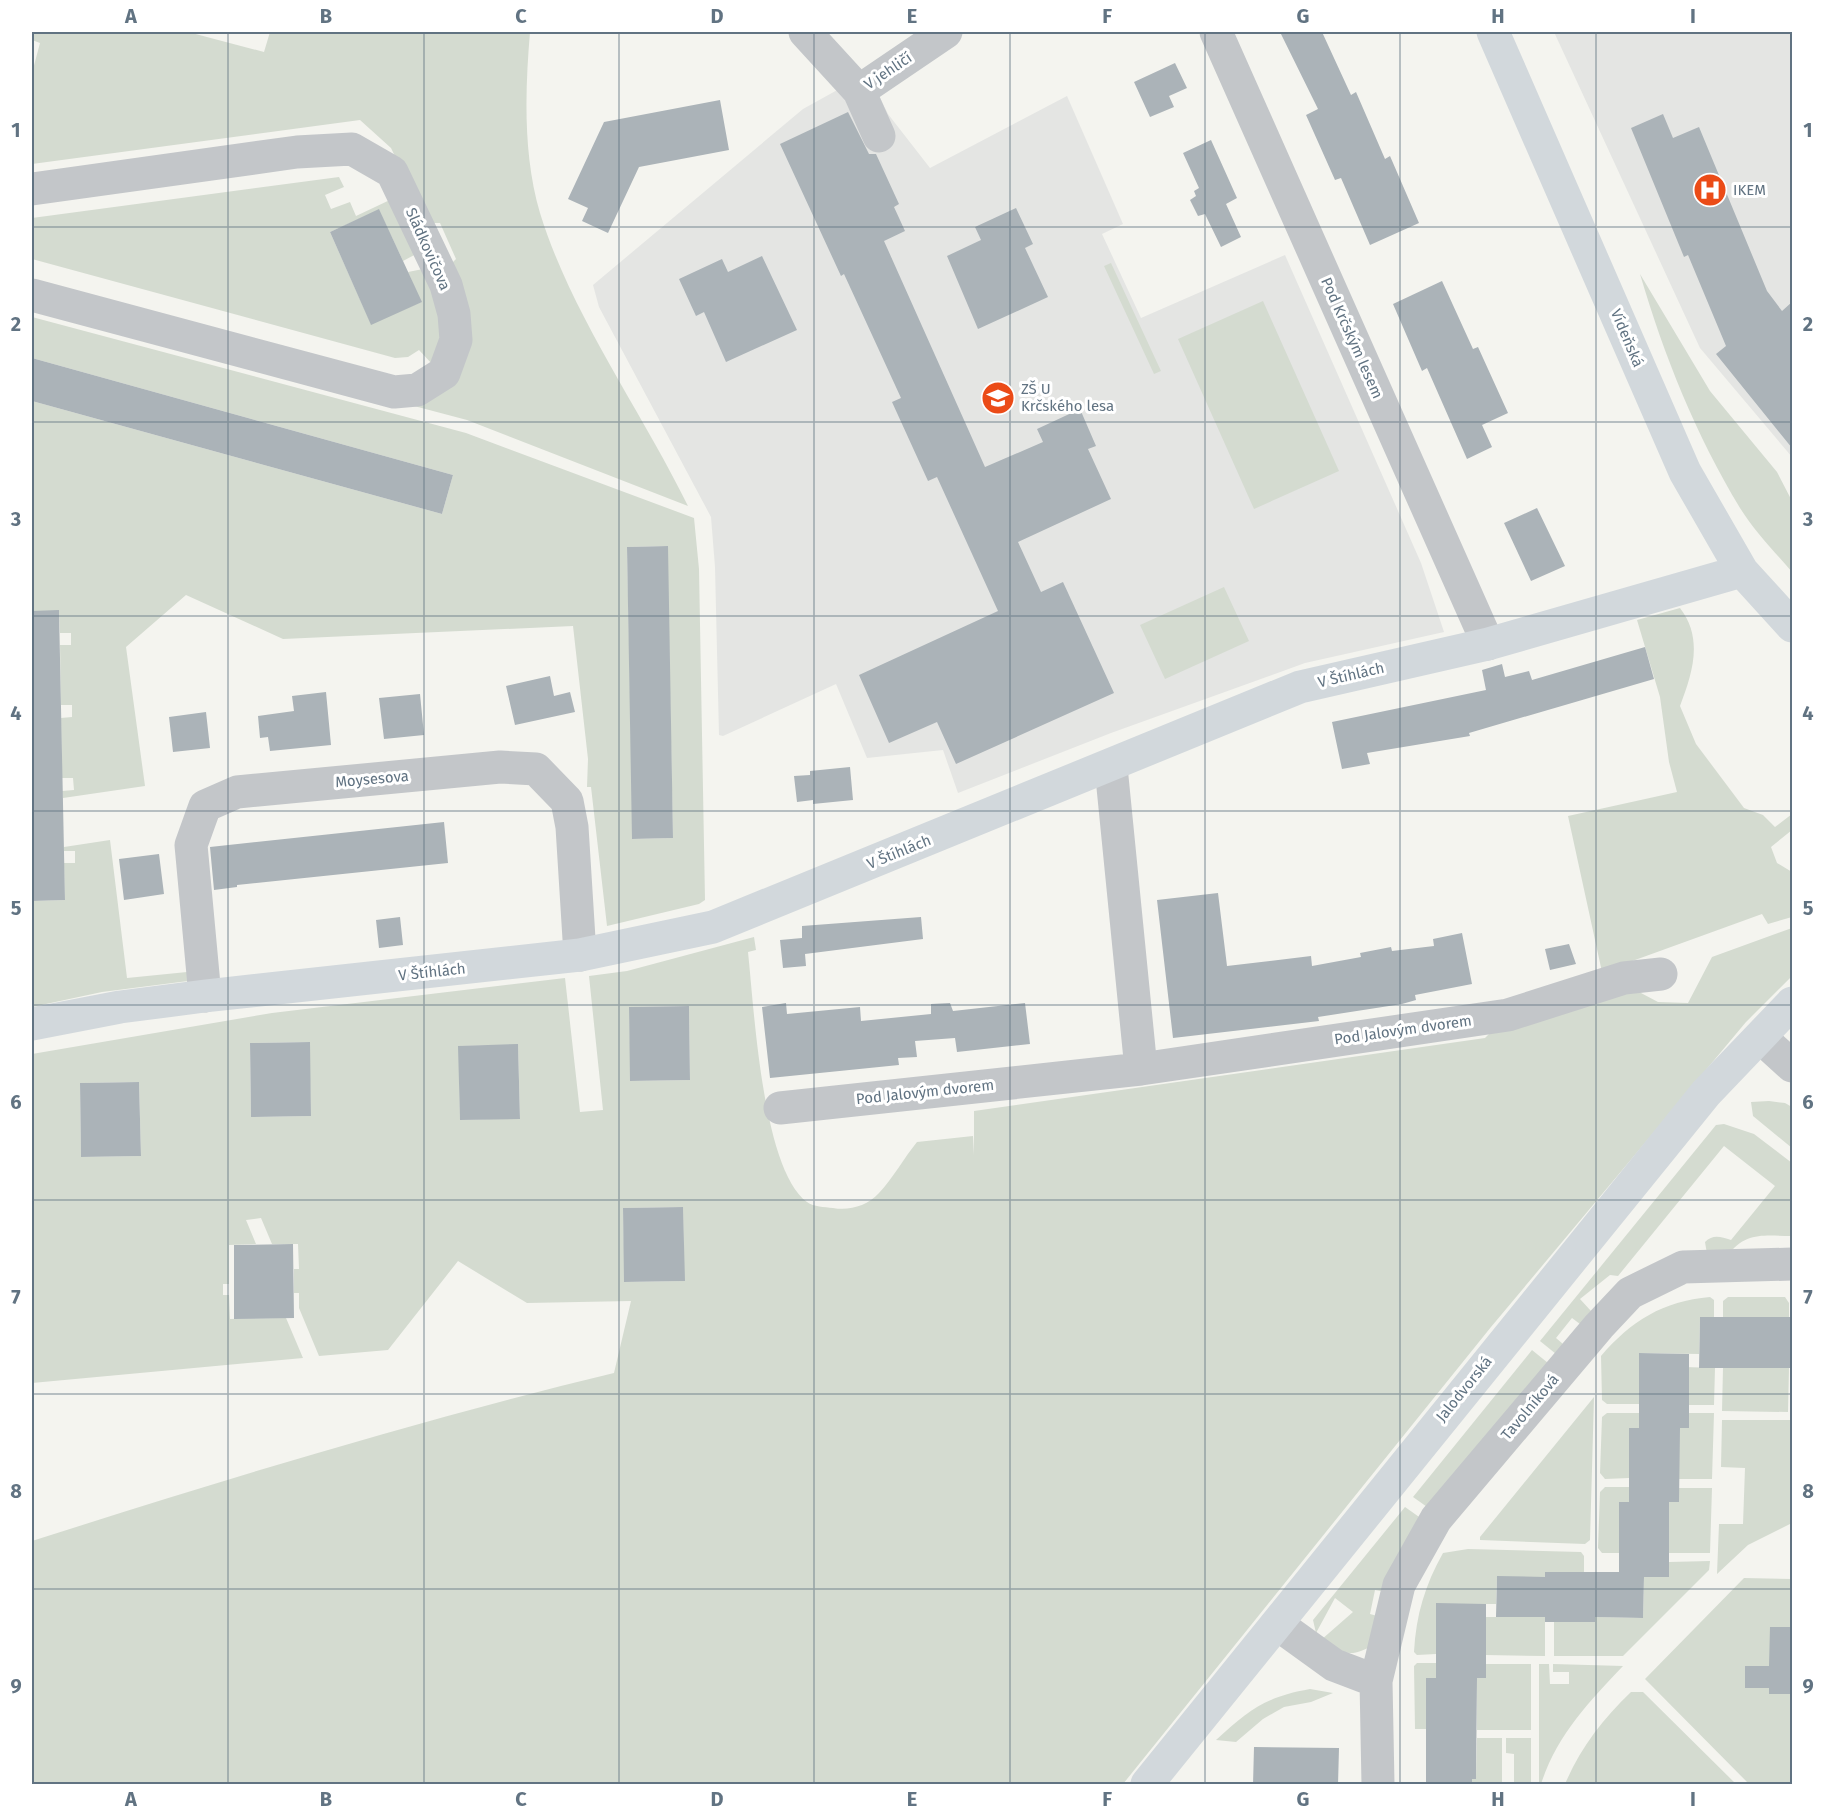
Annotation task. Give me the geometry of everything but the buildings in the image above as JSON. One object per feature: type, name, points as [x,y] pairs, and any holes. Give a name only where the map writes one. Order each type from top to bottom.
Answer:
[{"type":"street","name":"V jehličí","points":[[805,32],[859,91],[879,136]]},
{"type":"street","name":"V jehličí","points":[[859,91],[946,32]]},
{"type":"street","name":"Pod Krčským lesem","points":[[1216,32],[1488,644]]},
{"type":"street","name":"Vídeňská","points":[[1493,32],[1685,472],[1742,571],[1792,626]]},
{"type":"street","name":"Sládkovičova","points":[[32,189],[297,152],[352,149],[392,172],[446,285],[454,314],[456,340],[444,373],[417,390],[394,392],[32,295]]},
{"type":"street","name":"V Štíhlách","points":[[32,1024],[120,1007],[205,996],[580,955],[713,927],[1111,767],[1300,687],[1488,644],[1742,571]]},
{"type":"street","name":"Moysesova","points":[[205,996],[191,845],[205,806],[237,792],[500,767],[536,769],[567,801],[572,827],[580,955]]},
{"type":"street","points":[[1111,767],[1141,1069]]},
{"type":"street","name":"Pod Jalovým dvorem","points":[[780,1108],[1141,1069],[1508,1015],[1624,978],[1661,974]]},
{"type":"street","name":"Jalodvorská","points":[[1147,1785],[1690,1112],[1792,1003]]},
{"type":"street","points":[[1760,1037],[1792,1066]]},
{"type":"street","name":"Tavolníková","points":[[1378,1785],[1376,1681],[1399,1585],[1436,1519],[1599,1326],[1630,1293],[1683,1267],[1792,1264]]},
{"type":"street","points":[[1277,1624],[1334,1665],[1376,1681]]},
{"type":"shaded area","points":[[32,32],[188,32],[264,52],[270,32],[530,32],[527,77],[528,146],[534,191],[540,213],[553,251],[588,325],[688,506],[467,420],[399,402],[437,391],[452,263],[456,259],[440,223],[434,223],[424,216],[391,148],[360,120],[32,164],[32,73],[40,43],[32,40]]},
{"type":"shaded area","name":"IKEM","points":[[1554,32],[1792,32],[1792,457],[1700,348]]},
{"type":"shaded area","name":"ZŠ U Krčského lesa","points":[[868,73],[888,114],[930,168],[1067,96],[1123,224],[1102,234],[1141,318],[1285,255],[1421,563],[1444,632],[1305,663],[1111,733],[958,793],[943,750],[867,758],[836,684],[723,736],[719,735],[715,567],[711,517],[599,307],[593,285],[803,109]]},
{"type":"shaded area","points":[[339,177],[344,187],[325,195],[331,209],[350,202],[356,216],[392,199],[418,253],[403,261],[379,210],[330,232],[371,324],[421,302],[408,272],[423,269],[445,317],[433,365],[419,350],[408,357],[395,358],[32,259],[32,218]]},
{"type":"shaded area","points":[[1111,263],[1161,371],[1154,374],[1104,266]]},
{"type":"shaded area","points":[[1640,274],[1710,391],[1777,472],[1792,501],[1792,572],[1746,517],[1709,452],[1682,394]]},
{"type":"shaded area","points":[[1263,301],[1339,471],[1254,509],[1178,339]]},
{"type":"shaded area","points":[[32,317],[466,433],[694,518],[699,569],[705,900],[699,904],[607,926],[591,787],[587,787],[588,759],[573,626],[283,639],[186,595],[126,647],[145,786],[63,798],[62,791],[74,790],[73,778],[62,778],[61,718],[72,717],[72,705],[61,705],[60,645],[71,645],[71,633],[60,633],[59,611],[32,611],[32,401],[442,514],[453,475],[32,358]],"holes":[[[667,546],[673,838],[633,839],[627,547]]]},
{"type":"shaded area","points":[[1224,587],[1249,641],[1165,679],[1140,625]]},
{"type":"shaded area","points":[[1680,608],[1692,632],[1694,657],[1680,706],[1696,744],[1744,808],[1763,815],[1775,827],[1792,814],[1792,830],[1771,847],[1777,863],[1792,872],[1792,917],[1768,924],[1762,914],[1602,972],[1568,816],[1677,792],[1669,762],[1660,697],[1637,620]]},
{"type":"shaded area","points":[[110,840],[127,978],[187,972],[188,981],[102,992],[32,1007],[32,901],[65,900],[64,863],[75,863],[75,851],[64,851],[64,847]]},
{"type":"shaded area","points":[[1792,928],[1792,976],[1746,1022],[1491,1327],[1123,1784],[32,1784],[32,1541],[467,1410],[614,1373],[631,1301],[527,1303],[458,1261],[388,1350],[319,1356],[299,1308],[299,1293],[294,1293],[294,1269],[299,1269],[298,1244],[272,1244],[261,1218],[246,1220],[256,1244],[229,1245],[229,1284],[223,1284],[223,1295],[229,1295],[230,1319],[286,1318],[303,1358],[32,1383],[32,1054],[272,1013],[565,978],[580,1112],[603,1110],[589,976],[627,971],[754,937],[756,950],[748,952],[757,1047],[770,1123],[780,1157],[792,1184],[807,1202],[813,1205],[845,1209],[858,1206],[874,1198],[917,1142],[973,1136],[974,1155],[974,1111],[1485,1038],[1508,1015],[1624,984],[1658,1002],[1688,1003],[1712,957]],"holes":[[[689,1006],[690,1080],[631,1081],[629,1007]],[[309,1042],[311,1116],[251,1117],[250,1043]],[[518,1045],[520,1118],[460,1120],[459,1046]],[[139,1082],[141,1156],[81,1157],[80,1083]],[[683,1207],[684,1281],[625,1282],[623,1208]]]},
{"type":"shaded area","points":[[1751,1102],[1785,1103],[1792,1107],[1792,1148],[1753,1116]]},
{"type":"shaded area","points":[[1724,1124],[1754,1134],[1792,1163],[1792,1236],[1756,1237],[1741,1242],[1727,1256],[1707,1254],[1705,1242],[1708,1239],[1720,1237],[1731,1240],[1775,1186],[1724,1146],[1618,1276],[1610,1275],[1580,1299],[1591,1311],[1580,1324],[1572,1318],[1556,1338],[1563,1344],[1556,1354],[1540,1341],[1716,1125]]},
{"type":"shaded area","points":[[1710,1297],[1714,1300],[1714,1317],[1700,1317],[1699,1354],[1639,1353],[1639,1404],[1607,1404],[1602,1400],[1601,1356],[1612,1344],[1636,1323],[1663,1308],[1693,1299]]},
{"type":"shaded area","points":[[1728,1297],[1785,1297],[1789,1303],[1789,1317],[1723,1317],[1723,1301]]},
{"type":"shaded area","points":[[1532,1350],[1548,1363],[1430,1509],[1413,1497]]},
{"type":"shaded area","points":[[1685,1367],[1715,1368],[1714,1405],[1689,1405]]},
{"type":"shaded area","points":[[1723,1368],[1789,1368],[1788,1412],[1722,1411]]},
{"type":"shaded area","points":[[1594,1397],[1590,1540],[1585,1544],[1480,1540],[1480,1537]]},
{"type":"shaded area","points":[[1607,1413],[1639,1413],[1639,1428],[1629,1428],[1629,1478],[1605,1479],[1600,1473],[1602,1417]]},
{"type":"shaded area","points":[[1689,1413],[1714,1413],[1712,1479],[1679,1479],[1679,1428],[1689,1428]]},
{"type":"shaded area","points":[[1722,1420],[1792,1420],[1792,1523],[1748,1545],[1717,1574],[1719,1524],[1743,1524],[1745,1468],[1721,1467]]},
{"type":"shaded area","points":[[1605,1487],[1629,1487],[1629,1502],[1619,1503],[1619,1553],[1602,1553],[1598,1548],[1600,1492]]},
{"type":"shaded area","points":[[1679,1488],[1712,1488],[1710,1553],[1669,1553],[1669,1502],[1679,1502]]},
{"type":"shaded area","points":[[1405,1507],[1422,1519],[1386,1592],[1375,1590],[1370,1614],[1381,1617],[1375,1644],[1354,1653],[1335,1649],[1321,1640],[1353,1612],[1335,1598],[1316,1633],[1313,1620]]},
{"type":"shaded area","points":[[1468,1549],[1581,1552],[1584,1556],[1584,1572],[1545,1572],[1545,1577],[1497,1577],[1496,1604],[1436,1604],[1436,1654],[1417,1655],[1414,1652],[1419,1613],[1426,1589],[1437,1565],[1443,1553]]},
{"type":"shaded area","points":[[1710,1561],[1709,1570],[1623,1656],[1554,1656],[1554,1622],[1595,1622],[1595,1617],[1643,1618],[1644,1577],[1669,1577],[1669,1562]]},
{"type":"shaded area","points":[[1744,1578],[1792,1579],[1792,1784],[1749,1784],[1645,1679]]},
{"type":"shaded area","points":[[1481,1617],[1545,1617],[1545,1656],[1486,1655]]},
{"type":"shaded area","points":[[1417,1663],[1436,1663],[1436,1678],[1426,1678],[1426,1729],[1415,1729],[1414,1666]]},
{"type":"shaded area","points":[[1486,1664],[1531,1664],[1531,1730],[1477,1730],[1477,1678],[1486,1678]]},
{"type":"shaded area","points":[[1539,1664],[1549,1664],[1550,1684],[1569,1684],[1569,1672],[1553,1672],[1553,1664],[1623,1666],[1575,1720],[1556,1750],[1541,1784],[1539,1784]]},
{"type":"shaded area","points":[[1310,1689],[1333,1693],[1311,1702],[1284,1707],[1263,1719],[1236,1742],[1216,1740],[1258,1706],[1281,1696]]},
{"type":"shaded area","points":[[1631,1692],[1643,1692],[1736,1784],[1565,1784],[1593,1735]]},
{"type":"shaded area","points":[[1477,1738],[1502,1738],[1502,1784],[1472,1784],[1472,1779],[1476,1778]]},
{"type":"shaded area","points":[[1506,1738],[1531,1738],[1531,1784],[1514,1784],[1514,1754],[1506,1753]]},
{"type":"place","name":"IKEM","points":[[1710,190]]},
{"type":"place","name":"ZŠ U Krčského lesa","points":[[998,398]]}]
